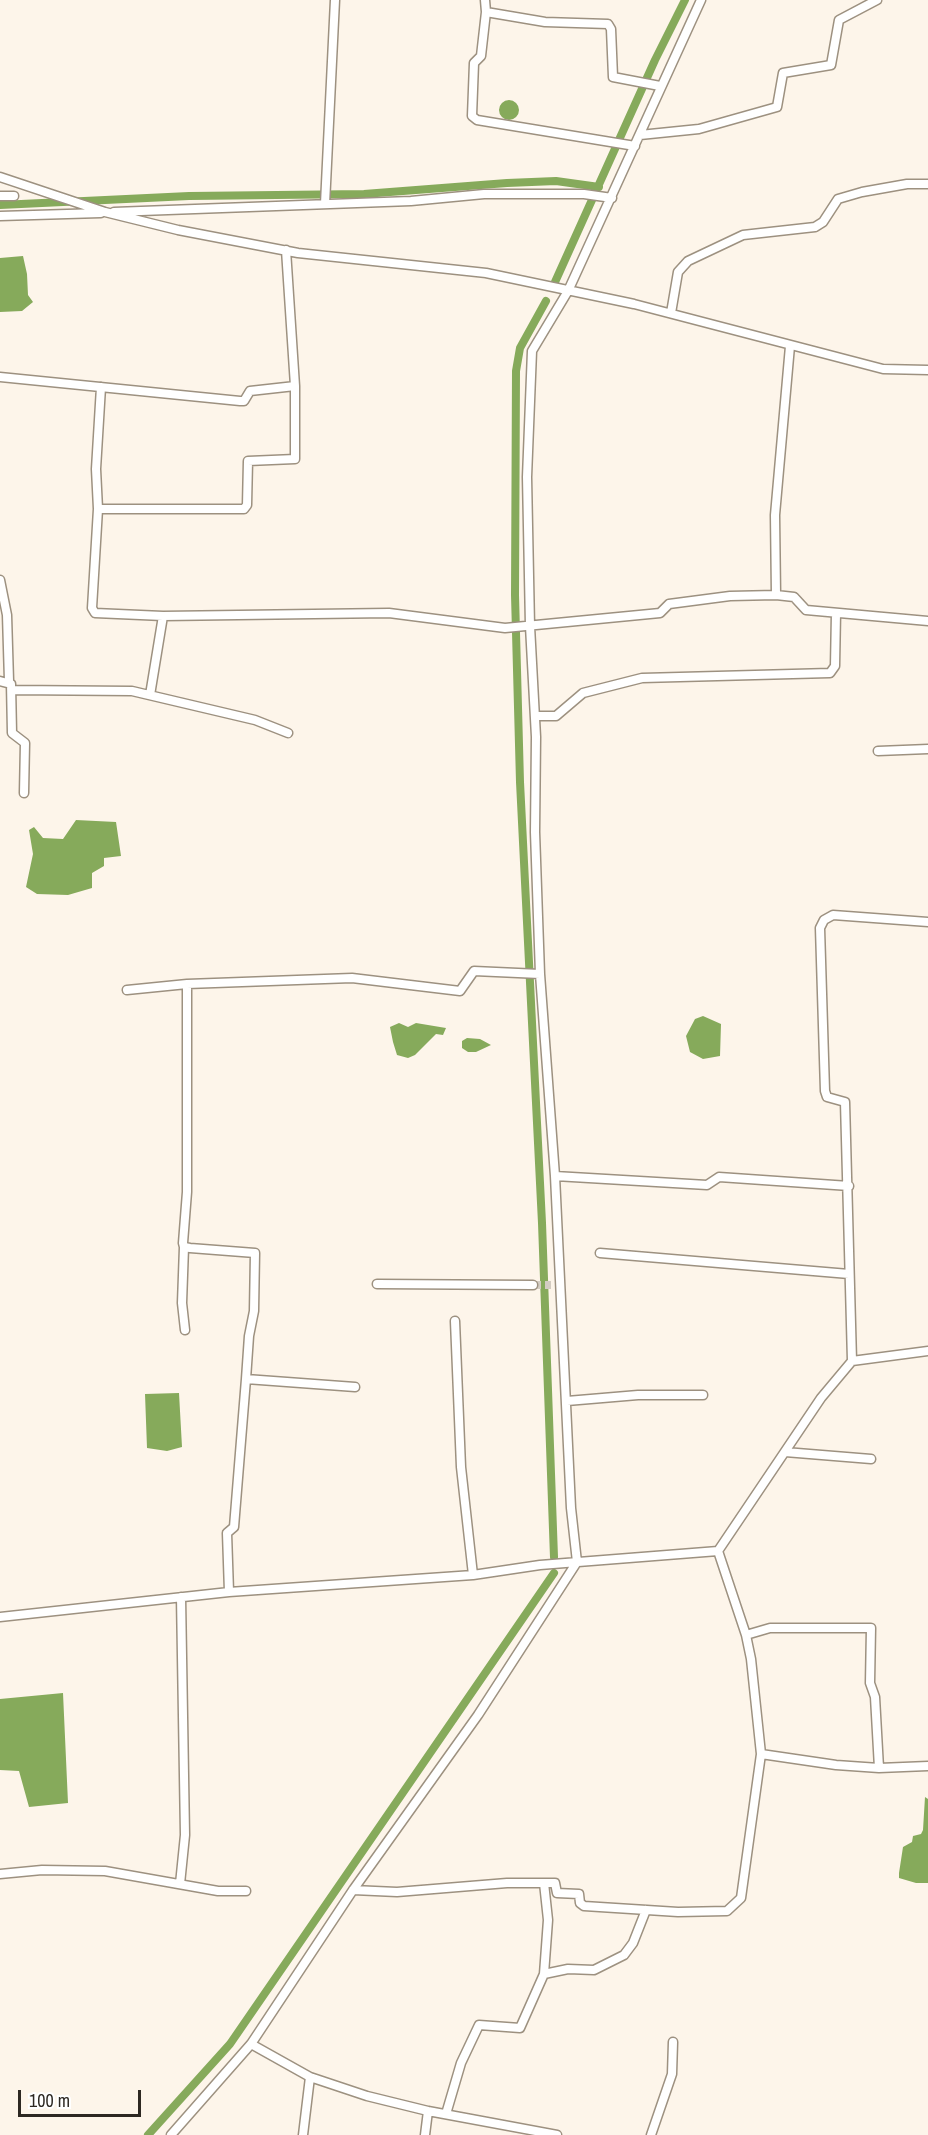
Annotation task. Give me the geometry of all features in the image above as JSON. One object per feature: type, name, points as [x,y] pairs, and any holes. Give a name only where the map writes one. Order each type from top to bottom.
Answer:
[{"type":"street","points":[[325,202],[335,0]]},
{"type":"street","points":[[485,0],[482,56],[474,63],[472,116],[477,120],[612,140],[631,145]]},
{"type":"street","points":[[171,2135],[251,2044],[353,1890],[478,1715],[577,1562],[567,1401],[555,1285],[555,1176],[536,974],[535,716],[526,627],[527,477],[532,351],[568,291],[612,198],[631,145],[640,135],[656,85],[701,0]]},
{"type":"street","points":[[640,135],[699,129],[777,107],[783,73],[831,64],[839,20],[877,0]]},
{"type":"street","points":[[486,12],[544,22],[608,24],[611,29],[612,74],[656,85]]},
{"type":"street","points":[[0,177],[105,212],[286,250],[486,273],[671,313],[883,369],[928,370]]},
{"type":"street","points":[[671,313],[678,272],[688,261],[743,235],[815,227],[823,222],[838,200],[896,186],[928,184]]},
{"type":"street","points":[[0,216],[484,194],[584,194],[612,198]]},
{"type":"street","points":[[0,196],[14,196]]},
{"type":"street","points":[[98,508],[246,507],[248,461],[293,460],[296,457],[295,386],[286,250]]},
{"type":"street","points":[[776,595],[775,515],[790,346]]},
{"type":"street","points":[[0,377],[240,401],[244,401],[250,391],[295,386]]},
{"type":"street","points":[[101,387],[96,470],[98,508],[93,610],[95,613],[163,616],[389,613],[505,628],[660,613],[669,604],[730,596],[776,595],[794,597],[806,610],[928,621]]},
{"type":"street","points":[[0,580],[7,615],[7,684],[12,733],[25,743],[24,793]]},
{"type":"street","points":[[535,716],[556,716],[583,693],[642,678],[830,673],[835,666],[836,613]]},
{"type":"street","points":[[150,695],[163,616]]},
{"type":"street","points":[[7,684],[132,691],[255,720],[288,733]]},
{"type":"street","points":[[878,751],[928,749]]},
{"type":"street","points":[[718,1551],[821,1398],[852,1361],[845,1102],[827,1097],[825,1091],[819,928],[824,920],[833,915],[928,922]]},
{"type":"street","points":[[127,990],[187,984],[352,978],[460,991],[474,971],[536,974]]},
{"type":"street","points":[[185,1330],[182,1303],[189,1053],[187,984]]},
{"type":"street","points":[[555,1176],[707,1185],[719,1177],[849,1185]]},
{"type":"street","points":[[184,1247],[255,1253],[254,1311],[249,1336],[234,1527],[227,1533],[230,1592]]},
{"type":"street","points":[[600,1253],[849,1274]]},
{"type":"street","points":[[377,1284],[534,1285]]},
{"type":"street","points":[[455,1322],[461,1467],[473,1575]]},
{"type":"street","points":[[852,1361],[928,1351]]},
{"type":"street","points":[[246,1379],[356,1387]]},
{"type":"street","points":[[567,1401],[638,1395],[703,1395]]},
{"type":"street","points":[[785,1452],[871,1459]]},
{"type":"street","points":[[0,1617],[230,1592],[473,1575],[540,1565],[718,1551]]},
{"type":"street","points":[[353,1890],[397,1892],[507,1883],[544,1883],[556,1884],[556,1893],[579,1894],[581,1905],[721,1913],[732,1908],[741,1898],[761,1754],[751,1659],[746,1635],[718,1551]]},
{"type":"street","points":[[180,1884],[185,1835],[181,1597]]},
{"type":"street","points":[[746,1635],[770,1628],[870,1627],[870,1683],[874,1693],[879,1767]]},
{"type":"street","points":[[761,1754],[836,1765],[928,1766]]},
{"type":"street","points":[[0,1874],[42,1870],[105,1871],[218,1891],[246,1891]]},
{"type":"street","points":[[446,2114],[461,2063],[479,2025],[520,2028],[544,1974],[548,1920],[544,1883]]},
{"type":"street","points":[[544,1974],[568,1970],[594,1970],[624,1955],[633,1943],[646,1910]]},
{"type":"street","points":[[651,2135],[672,2074],[673,2042]]},
{"type":"street","points":[[251,2044],[310,2077],[367,2096],[428,2111],[556,2135]]},
{"type":"street","points":[[303,2135],[310,2077]]},
{"type":"street","points":[[425,2135],[428,2111]]},
{"type":"shaded area","points":[[509,100],[516,103],[519,110],[516,117],[509,120],[502,117],[499,110],[502,103]]},
{"type":"shaded area","points":[[23,256],[28,295],[33,302],[22,311],[0,312],[0,258]]},
{"type":"shaded area","points":[[76,820],[116,822],[121,856],[104,858],[104,866],[92,873],[92,888],[68,895],[37,894],[26,887],[33,854],[29,830],[34,827],[43,838],[63,839]]},
{"type":"shaded area","points":[[703,1016],[721,1024],[720,1056],[703,1059],[690,1052],[686,1036],[695,1019]]},
{"type":"shaded area","points":[[399,1023],[408,1027],[416,1023],[446,1028],[443,1035],[436,1034],[415,1055],[408,1058],[397,1055],[393,1042],[390,1027]]},
{"type":"shaded area","points":[[467,1038],[480,1039],[491,1045],[476,1052],[468,1052],[462,1048],[462,1041]]},
{"type":"shaded area","points":[[179,1393],[182,1447],[167,1451],[147,1448],[145,1394]]},
{"type":"shaded area","points":[[63,1693],[68,1803],[29,1807],[19,1771],[0,1770],[0,1699]]},
{"type":"shaded area","points":[[925,1797],[928,1799],[928,1883],[916,1883],[899,1878],[899,1873],[903,1847],[912,1842],[913,1836],[921,1834],[923,1830]]},
{"type":"waterway","points":[[555,282],[655,60],[685,0]]},
{"type":"waterway","points":[[0,205],[189,196],[364,194],[556,181],[599,187]]},
{"type":"waterway","points":[[546,301],[520,348],[516,371],[515,595],[520,782],[542,1223],[554,1557]]},
{"type":"waterway","points":[[148,2135],[230,2044],[554,1573]]},
{"type":"tunnel","points":[[533,1285],[551,1285]]}]
